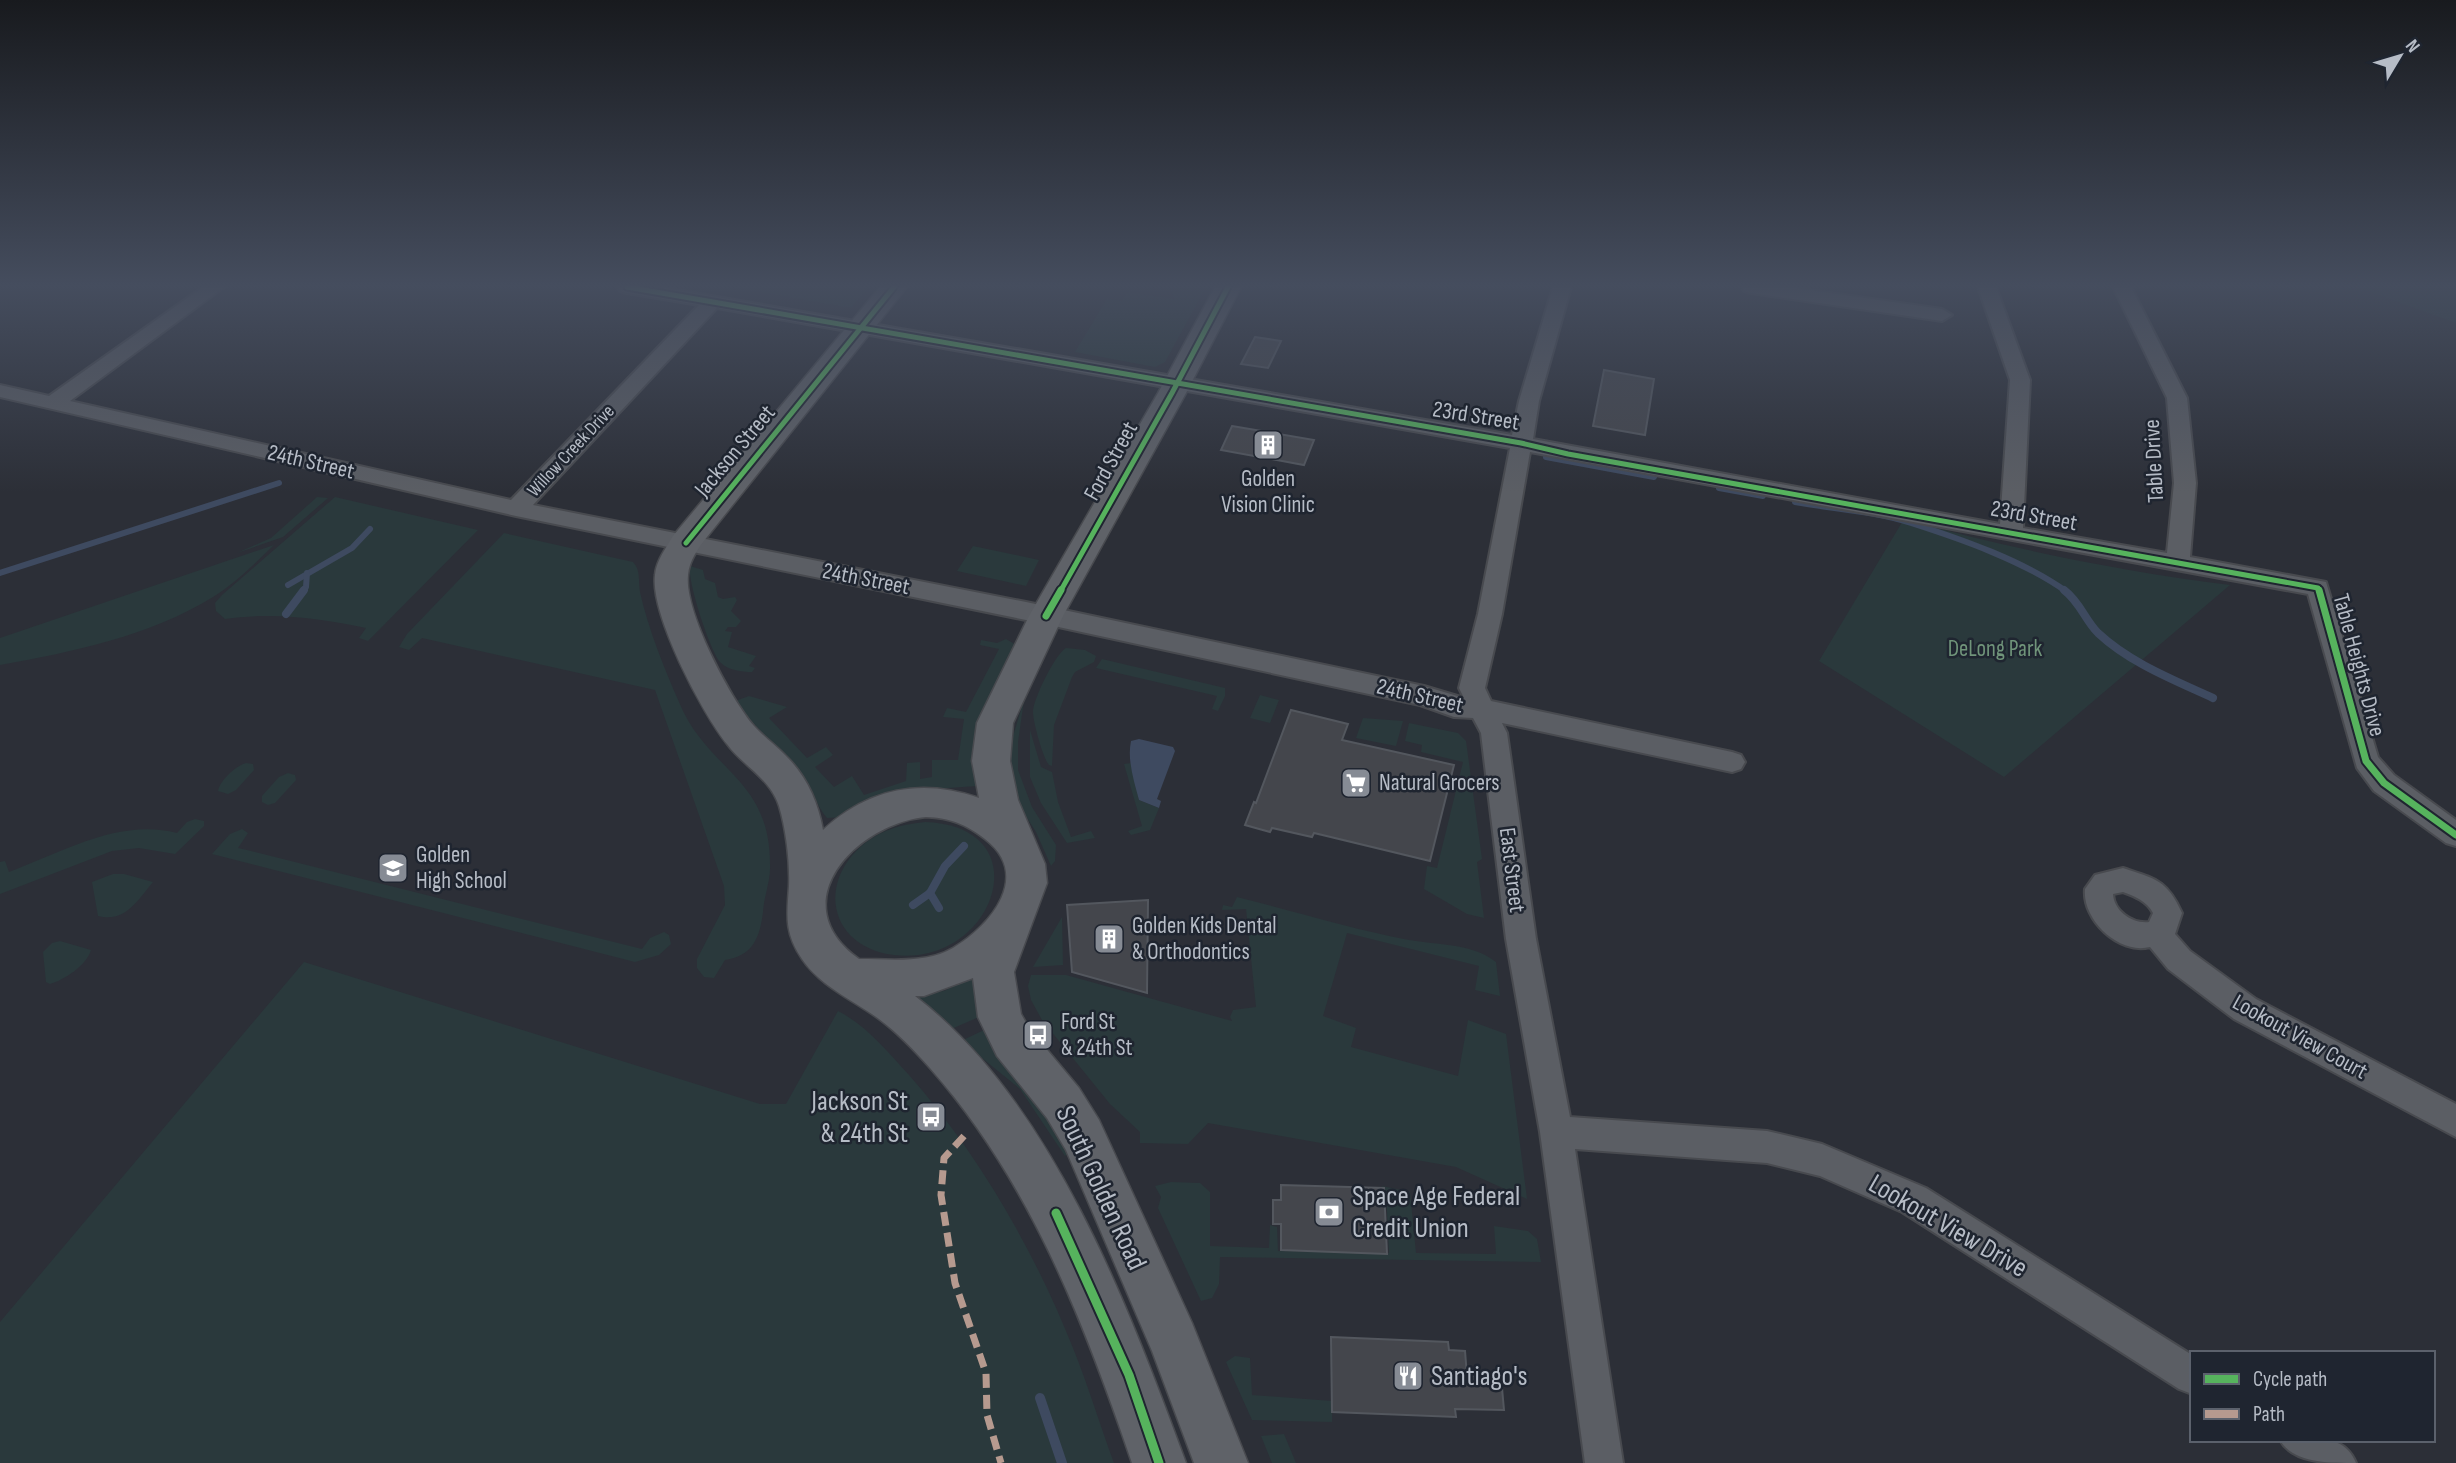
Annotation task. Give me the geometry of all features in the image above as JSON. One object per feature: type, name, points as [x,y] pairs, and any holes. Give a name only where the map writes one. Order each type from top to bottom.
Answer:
[{"type":"main road","name":"Jackson Street","points":[[808,880],[800,808],[780,773],[741,737],[721,710],[709,689],[670,584],[671,573],[686,543],[839,355]]},
{"type":"main road","name":"Ford Street","points":[[1016,842],[999,800],[990,761],[995,723],[1046,616],[1192,355]]},
{"type":"main road","points":[[856,978],[924,977],[966,962],[990,944],[1020,907],[1027,883],[1025,864],[1016,842],[975,810],[942,802],[912,803],[882,811],[854,826],[827,851],[808,880],[805,904],[810,933],[820,950],[836,967],[906,1014],[937,1044],[982,1097],[1032,1170],[1056,1213],[1103,1312],[1129,1375],[1159,1463]]},
{"type":"main road","name":"South Golden Road","points":[[1012,920],[993,972],[1000,1017],[1013,1042],[1063,1103],[1083,1136],[1174,1341],[1221,1463]]},
{"type":"street","points":[[53,402],[119,355]]},
{"type":"street","name":"Willow Creek Drive","points":[[516,509],[662,355]]},
{"type":"street","name":"23rd Street","points":[[1021,355],[2318,588]]},
{"type":"street","name":"East Street","points":[[1542,355],[1529,401],[1488,624],[1472,688],[1494,733],[1521,939],[1556,1132],[1604,1463]]},
{"type":"street","points":[[2011,355],[2020,380],[2011,506],[2012,532]]},
{"type":"street","name":"Table Drive","points":[[2156,355],[2177,398],[2185,483],[2178,562]]},
{"type":"street","name":"24th Street","points":[[0,391],[516,509],[1046,616],[1424,696],[1454,707],[1480,708],[1732,762]]},
{"type":"street","name":"Table Heights Drive","points":[[2318,588],[2366,761],[2384,783],[2456,835]]},
{"type":"street","name":"Lookout View Court","points":[[2157,934],[2179,960],[2245,1009],[2456,1121]]},
{"type":"street","name":"Lookout View Drive","points":[[1556,1132],[1767,1147],[1822,1160],[1913,1200],[2190,1375]]},
{"type":"street","points":[[2302,1442],[2337,1463]]},
{"type":"green space","points":[[1092,355],[1169,355],[1165,362],[1155,367]]},
{"type":"green space","points":[[317,497],[328,498],[283,537],[237,553],[271,538]]},
{"type":"green space","points":[[335,497],[478,530],[368,641],[359,638],[366,628],[349,624],[279,616],[225,619],[216,611],[215,603],[222,595]]},
{"type":"green space","name":"DeLong Park","points":[[1904,519],[2066,558],[2230,585],[2004,777],[1819,661]]},
{"type":"green space","points":[[504,533],[633,562],[636,565],[643,606],[679,702],[691,725],[749,793],[760,812],[767,835],[770,870],[760,929],[749,950],[725,960],[714,978],[704,977],[697,968],[697,959],[725,905],[724,886],[655,690],[422,638],[409,650],[399,647],[407,634]]},
{"type":"green space","points":[[274,545],[221,591],[189,611],[110,641],[0,665],[0,638]]},
{"type":"green space","points":[[973,546],[1039,560],[1026,586],[957,571]]},
{"type":"green space","points":[[690,566],[703,570],[705,579],[715,583],[718,597],[735,597],[737,600],[731,611],[741,621],[736,627],[728,627],[725,631],[732,632],[728,647],[756,656],[749,666],[755,668],[752,672],[739,671],[720,662],[705,630]]},
{"type":"green space","points":[[1006,639],[1018,646],[974,758],[977,786],[934,789],[844,817],[827,818],[802,775],[738,705],[738,700],[749,696],[787,707],[769,718],[807,758],[826,747],[833,755],[815,767],[834,787],[852,776],[864,795],[906,781],[907,763],[920,762],[920,779],[932,777],[932,760],[958,760],[964,719],[943,717],[947,708],[966,712],[999,649],[980,645],[981,640],[997,643]]},
{"type":"green space","points":[[1066,648],[1085,650],[1096,656],[1094,662],[1075,672],[1072,677],[1054,725],[1052,766],[1041,748],[1033,712],[1046,677]]},
{"type":"green space","points":[[1102,659],[1225,688],[1225,696],[1218,711],[1212,709],[1217,696],[1096,668]]},
{"type":"green space","points":[[1260,695],[1279,700],[1270,723],[1250,718]]},
{"type":"green space","points":[[1024,700],[1018,742],[1018,770],[1032,807],[1056,845],[1055,861],[1051,866],[1036,832],[1020,807],[1011,779],[1010,746]]},
{"type":"green space","points":[[1363,718],[1403,721],[1396,746],[1356,738]]},
{"type":"green space","points":[[1409,723],[1458,733],[1466,741],[1482,859],[1477,862],[1484,918],[1467,914],[1424,889],[1427,866],[1437,868],[1463,762],[1421,752],[1422,745],[1405,741]]},
{"type":"green space","points":[[1030,730],[1041,767],[1052,772],[1058,802],[1071,837],[1091,831],[1095,838],[1067,843],[1041,803],[1030,777]]},
{"type":"green space","points":[[246,763],[253,764],[254,770],[236,790],[228,794],[218,791],[229,774]]},
{"type":"green space","points":[[1131,763],[1139,800],[1159,808],[1150,830],[1131,835],[1128,831],[1142,826],[1124,764]]},
{"type":"green space","points":[[288,773],[295,775],[296,780],[275,803],[268,805],[262,802],[262,796],[279,777]]},
{"type":"green space","points":[[195,819],[204,821],[204,826],[175,854],[139,848],[112,851],[0,894],[0,862],[5,861],[9,872],[91,839],[134,830],[177,833],[187,822]]},
{"type":"green space","points":[[925,822],[962,829],[984,846],[994,869],[992,894],[979,919],[958,940],[929,953],[894,955],[872,949],[855,940],[843,926],[837,911],[836,893],[840,876],[850,859],[872,838],[894,828]]},
{"type":"green space","points":[[242,829],[248,833],[238,848],[642,949],[650,938],[664,932],[669,935],[671,944],[659,955],[635,962],[212,854],[230,834]]},
{"type":"green space","points":[[113,874],[124,874],[153,882],[130,909],[116,916],[98,916],[92,882]]},
{"type":"green space","points":[[1237,897],[1387,936],[1465,948],[1496,962],[1500,996],[1475,990],[1479,966],[1347,933],[1323,1016],[1356,1028],[1351,1047],[1458,1076],[1468,1020],[1506,1034],[1527,1199],[1456,1167],[1208,1123],[1188,1144],[1140,1143],[1140,1132],[1110,1104],[1042,1020],[1031,1000],[1028,986],[1031,975],[1066,975],[1232,1021],[1230,1017],[1233,1010],[1256,1007],[1246,909],[1222,910],[1223,905],[1232,907]]},
{"type":"green space","points":[[1062,917],[1063,965],[1033,967]]},
{"type":"green space","points":[[60,941],[91,950],[85,961],[74,971],[50,984],[46,982],[43,952],[52,943]]},
{"type":"green space","points":[[304,962],[760,1104],[786,1104],[838,1011],[848,1017],[885,1048],[934,1105],[1002,1204],[1058,1311],[1114,1463],[0,1463],[0,1322]]},
{"type":"green space","points":[[974,976],[979,1017],[949,1030],[913,995],[944,991]]},
{"type":"green space","points":[[984,1030],[1003,1061],[1053,1124],[1068,1153],[1065,1156],[1020,1089],[961,1041]]},
{"type":"green space","points":[[1171,1182],[1200,1183],[1210,1192],[1210,1246],[1269,1248],[1270,1225],[1277,1227],[1278,1251],[1389,1253],[1386,1192],[1382,1186],[1410,1192],[1416,1253],[1496,1254],[1494,1226],[1528,1231],[1537,1239],[1541,1262],[1220,1257],[1219,1284],[1212,1298],[1201,1301],[1158,1208],[1161,1197],[1155,1186]]},
{"type":"green space","points":[[1235,1356],[1250,1358],[1252,1395],[1332,1401],[1332,1422],[1252,1420],[1226,1362]]},
{"type":"green space","points":[[1284,1434],[1296,1463],[1272,1463],[1261,1436]]},
{"type":"water","points":[[1139,739],[1173,747],[1175,751],[1157,799],[1161,801],[1159,808],[1139,800],[1130,756],[1131,741]]},
{"type":"building","points":[[1246,355],[1274,355],[1268,368],[1241,364]]},
{"type":"building","points":[[1604,370],[1654,379],[1645,435],[1593,426]]},
{"type":"building","name":"Golden Vision Clinic","points":[[1232,426],[1314,440],[1304,465],[1221,450]]},
{"type":"building","name":"Natural Grocers","points":[[1291,710],[1348,724],[1342,740],[1454,765],[1430,861],[1314,833],[1312,837],[1272,828],[1270,832],[1245,825]]},
{"type":"building","name":"Golden Kids Dental & Orthodontics","points":[[1148,900],[1147,993],[1072,972],[1067,905]]},
{"type":"building","name":"Space Age Federal Credit Union","points":[[1281,1185],[1384,1188],[1387,1254],[1281,1250],[1281,1224],[1273,1224],[1273,1200],[1281,1200]]},
{"type":"building","name":"Santiago's","points":[[1331,1337],[1448,1342],[1449,1350],[1465,1351],[1467,1376],[1501,1377],[1504,1410],[1455,1409],[1456,1417],[1332,1412]]},
{"type":"waterway","points":[[1546,457],[1654,477]]},
{"type":"waterway","points":[[0,573],[279,483]]},
{"type":"waterway","points":[[1719,488],[1763,496]]},
{"type":"waterway","points":[[1795,502],[1883,516],[1930,529],[2032,570],[2064,590]]},
{"type":"waterway","points":[[307,574],[352,548],[370,529]]},
{"type":"waterway","points":[[288,585],[307,574]]},
{"type":"waterway","points":[[302,592],[306,587],[307,574]]},
{"type":"waterway","points":[[286,614],[304,590]]},
{"type":"waterway","points":[[2064,590],[2093,628],[2111,644],[2153,670],[2213,698]]},
{"type":"waterway","points":[[930,893],[945,866],[964,846]]},
{"type":"waterway","points":[[913,905],[930,893]]},
{"type":"waterway","points":[[930,893],[939,908]]},
{"type":"waterway","points":[[1040,1398],[1062,1463]]},
{"type":"marked path","points":[[964,1136],[944,1158],[941,1195],[955,1283],[986,1373],[987,1415],[1001,1463]]},
{"type":"cycle path","points":[[686,543],[839,355]]},
{"type":"cycle path","points":[[1010,355],[1521,443],[1568,454],[2318,588],[2366,761],[2384,783],[2456,835]]},
{"type":"cycle path","points":[[1046,616],[1192,355]]},
{"type":"cycle path","points":[[1056,1213],[1129,1375],[1159,1463]]},
{"type":"place","name":"Golden Vision Clinic","points":[[1268,445]]},
{"type":"place","name":"Natural Grocers","points":[[1356,783]]},
{"type":"place","name":"Golden High School","points":[[393,868]]},
{"type":"place","name":"Golden Kids Dental & Orthodontics","points":[[1109,939]]},
{"type":"place","name":"Ford St & 24th St","points":[[1038,1035]]},
{"type":"place","name":"Jackson St & 24th St","points":[[931,1117]]},
{"type":"place","name":"Space Age Federal Credit Union","points":[[1329,1212]]},
{"type":"place","name":"Santiago's","points":[[1408,1376]]}]
